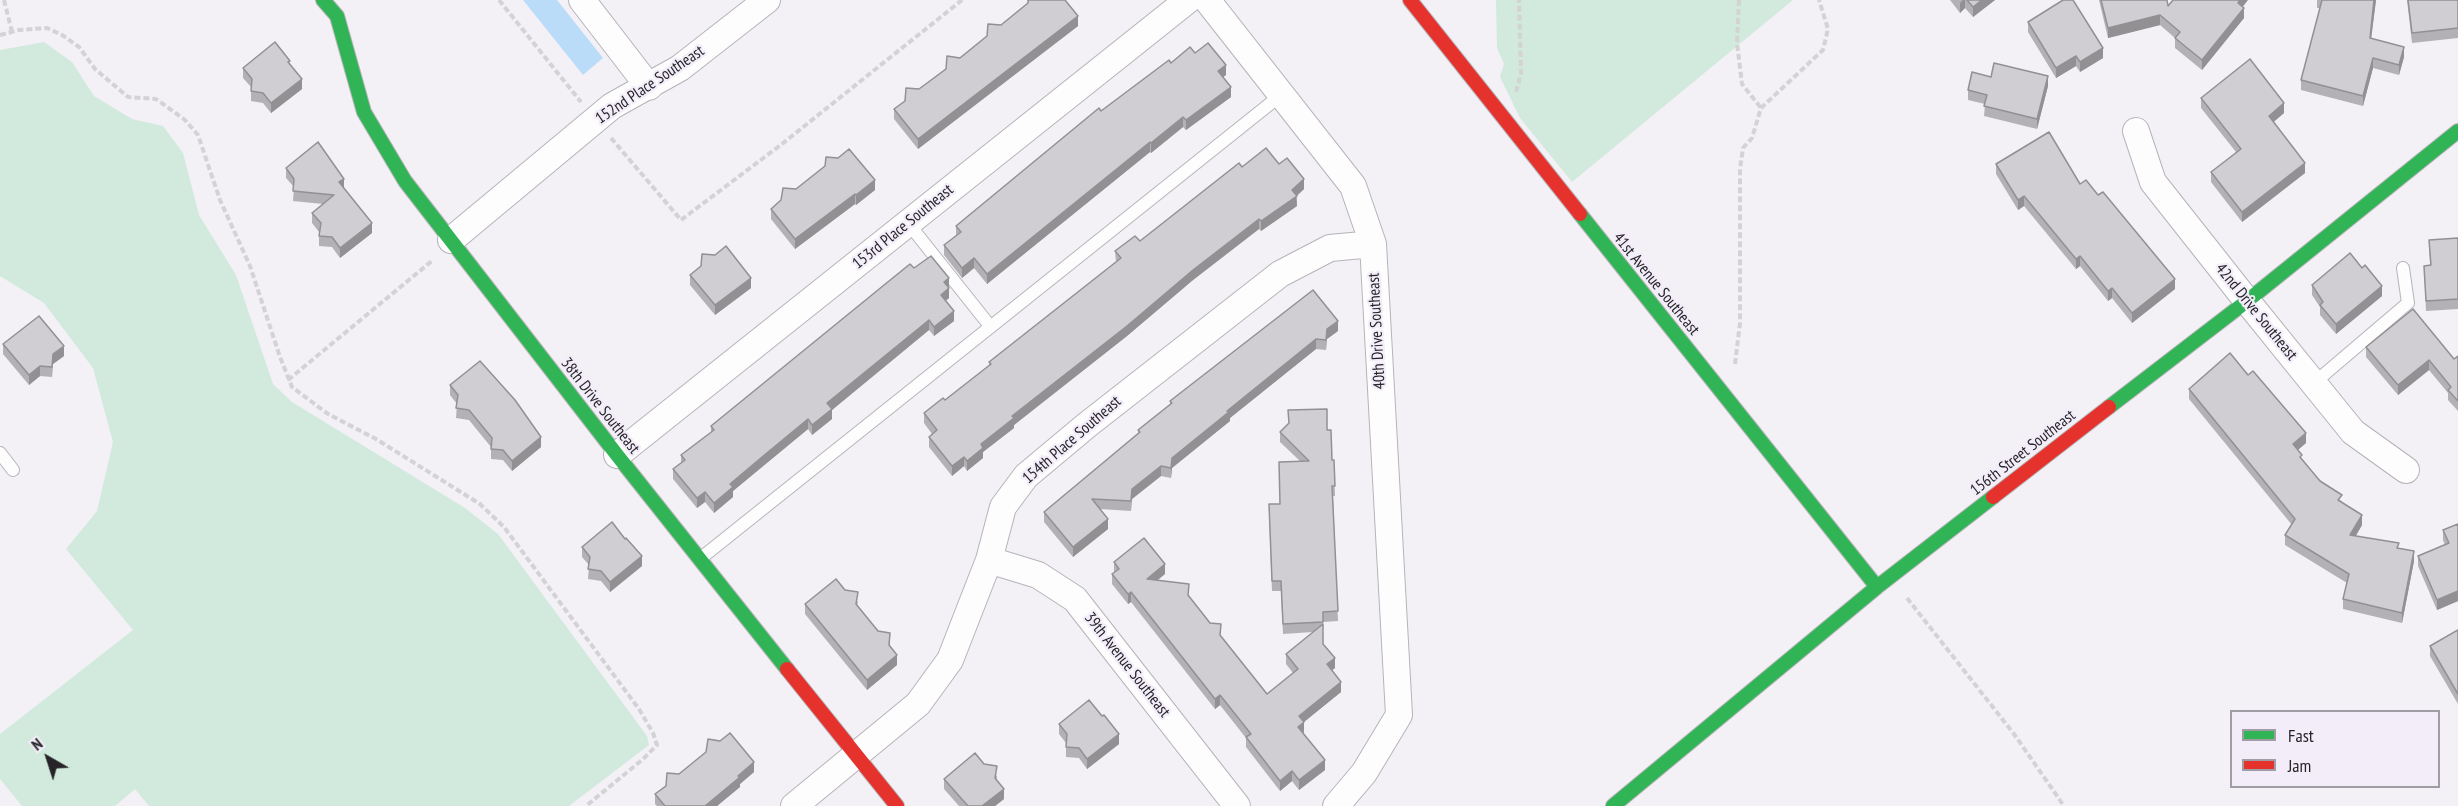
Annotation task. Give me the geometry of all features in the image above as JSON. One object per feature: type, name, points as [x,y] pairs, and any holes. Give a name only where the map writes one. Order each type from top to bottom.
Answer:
[{"type":"street","name":"38th Drive Southeast","points":[[323,0],[337,16],[364,112],[405,182],[617,455],[897,806]]},
{"type":"street","points":[[582,0],[650,87]]},
{"type":"street","name":"152nd Place Southeast","points":[[452,242],[612,106],[650,87],[680,68],[766,0]]},
{"type":"street","name":"153rd Place Southeast","points":[[617,455],[1188,0]]},
{"type":"street","name":"40th Drive Southeast","points":[[1207,0],[1353,186],[1372,244],[1399,715],[1364,773],[1336,806]]},
{"type":"street","name":"41st Avenue Southeast","points":[[1410,0],[1877,587]]},
{"type":"street","name":"42nd Drive Southeast","points":[[2136,131],[2153,182],[2247,301],[2353,432],[2406,470]]},
{"type":"street","name":"156th Street Southeast","points":[[1613,806],[1877,587],[2247,301],[2458,131]]},
{"type":"street","name":"154th Place Southeast","points":[[794,806],[918,704],[950,660],[989,560],[1003,507],[1026,476],[1087,425],[1280,274],[1330,248],[1372,244]]},
{"type":"street","name":"39th Avenue Southeast","points":[[989,560],[1038,575],[1075,599],[1237,806]]},
{"type":"lane","points":[[700,558],[1281,94]]},
{"type":"lane","points":[[908,223],[990,327]]},
{"type":"lane","points":[[2314,383],[2408,303],[2403,268]]},
{"type":"lane","points":[[0,453],[13,470]]},
{"type":"path","points":[[4,0],[12,32]]},
{"type":"path","points":[[499,0],[681,220],[791,137],[962,0]]},
{"type":"path","points":[[1502,118],[1514,100],[1521,74],[1519,0]]},
{"type":"path","points":[[1739,0],[1737,43],[1742,84],[1761,108]]},
{"type":"path","points":[[1731,404],[1740,323],[1740,169],[1743,148],[1752,138],[1761,108],[1823,50],[1828,29],[1819,0]]},
{"type":"path","points":[[0,34],[47,28],[79,47],[95,69],[128,97],[156,99],[185,120],[198,135],[220,200],[250,266],[292,387],[328,414],[376,439],[480,504],[504,527],[639,709],[657,745],[586,806]]},
{"type":"path","points":[[288,380],[452,242]]},
{"type":"path","points":[[1890,577],[2014,734],[2064,806]]},
{"type":"green space","points":[[1496,0],[1793,0],[1572,182],[1520,118],[1500,77],[1504,64],[1497,48]]},
{"type":"green space","points":[[44,42],[72,62],[94,96],[132,119],[163,126],[183,153],[199,215],[236,275],[273,384],[292,402],[465,508],[498,534],[647,736],[649,745],[569,806],[149,806],[135,789],[115,806],[22,806],[0,779],[0,734],[133,630],[66,549],[97,511],[113,442],[93,368],[44,303],[0,276],[0,50]]},
{"type":"water","points":[[523,0],[557,0],[603,58],[583,75]]},
{"type":"building","points":[[1028,0],[1065,0],[1078,16],[918,139],[894,109],[905,101],[906,88],[919,89],[946,69],[947,56],[960,58],[987,36],[988,24],[1001,25],[1028,3]]},
{"type":"building","points":[[1967,0],[1982,0],[1973,7]]},
{"type":"building","points":[[2063,0],[2073,0],[2103,48],[2080,62],[2076,56],[2056,68],[2028,22]]},
{"type":"building","points":[[2101,0],[2167,0],[2168,6],[2173,0],[2240,0],[2238,3],[2244,8],[2202,60],[2175,38],[2180,32],[2160,15],[2108,28]]},
{"type":"building","points":[[2322,0],[2374,0],[2370,38],[2404,47],[2399,65],[2373,58],[2363,96],[2301,80]]},
{"type":"building","points":[[2408,0],[2458,0],[2458,28],[2412,33]]},
{"type":"building","points":[[275,42],[302,79],[271,103],[263,93],[251,91],[252,79],[243,68]]},
{"type":"building","points":[[1208,43],[1226,65],[1218,71],[1231,87],[1186,120],[1183,117],[1150,142],[987,274],[974,258],[962,268],[944,245],[961,232],[956,226],[1099,108],[1101,111],[1169,60],[1171,63],[1190,47],[1195,53]]},
{"type":"building","points":[[2250,59],[2284,103],[2269,116],[2305,163],[2242,212],[2211,172],[2241,149],[2201,98]]},
{"type":"building","points":[[1994,63],[2048,76],[2037,119],[1984,106],[1987,95],[1968,90],[1972,72],[1991,77]]},
{"type":"building","points":[[2049,132],[2080,184],[2086,180],[2098,195],[2103,192],[2175,279],[2132,313],[2112,288],[2108,291],[2080,256],[2076,259],[2024,196],[2018,200],[1996,164]]},
{"type":"building","points":[[318,142],[344,179],[339,182],[372,223],[340,248],[332,237],[319,236],[321,223],[312,213],[334,195],[293,191],[294,179],[286,168]]},
{"type":"building","points":[[1266,148],[1279,164],[1287,158],[1304,179],[1292,190],[1297,196],[1261,221],[1259,219],[1193,270],[1127,326],[1012,416],[1014,418],[981,444],[983,448],[967,461],[964,457],[952,466],[929,437],[937,430],[924,413],[943,398],[945,400],[991,364],[989,362],[1121,258],[1115,251],[1135,236],[1140,241],[1239,163],[1242,167]]},
{"type":"building","points":[[849,149],[875,180],[795,239],[771,209],[781,200],[783,188],[796,189],[825,166],[826,157],[838,158]]},
{"type":"building","points":[[2458,238],[2458,299],[2426,301],[2424,266],[2431,265],[2429,240]]},
{"type":"building","points":[[726,246],[751,278],[715,305],[690,275],[701,266],[702,254],[715,255]]},
{"type":"building","points":[[2350,253],[2362,268],[2365,265],[2382,286],[2336,324],[2320,305],[2323,302],[2312,285]]},
{"type":"building","points":[[931,256],[949,278],[944,282],[949,288],[941,295],[954,311],[934,327],[929,320],[827,403],[832,409],[812,425],[808,419],[730,484],[733,487],[714,503],[705,492],[697,498],[673,469],[685,460],[681,455],[714,430],[711,426],[910,264],[914,268]]},
{"type":"building","points":[[1313,290],[1338,321],[1327,329],[1326,340],[1316,339],[1227,411],[1230,411],[1172,458],[1171,468],[1161,466],[1132,489],[1131,501],[1092,499],[1108,519],[1073,547],[1044,512],[1140,432],[1138,430],[1172,403],[1170,401]]},
{"type":"building","points":[[2413,309],[2454,359],[2458,356],[2458,401],[2448,390],[2451,387],[2429,360],[2398,385],[2366,347]]},
{"type":"building","points":[[39,316],[64,346],[53,354],[52,367],[40,366],[29,375],[3,344]]},
{"type":"building","points":[[2230,353],[2248,375],[2253,371],[2306,433],[2293,444],[2302,455],[2300,457],[2320,481],[2342,495],[2338,500],[2362,515],[2350,535],[2399,543],[2397,548],[2414,551],[2402,613],[2343,599],[2349,574],[2285,535],[2295,519],[2189,389]]},
{"type":"building","points":[[480,361],[515,400],[541,437],[512,461],[503,450],[491,449],[492,438],[469,410],[456,408],[458,395],[450,385]]},
{"type":"building","points":[[1327,409],[1327,430],[1331,430],[1332,460],[1334,460],[1335,486],[1332,486],[1338,611],[1323,612],[1323,622],[1283,624],[1281,581],[1272,581],[1269,504],[1280,504],[1279,462],[1309,461],[1280,432],[1289,423],[1288,410]]},
{"type":"building","points":[[612,522],[642,556],[610,582],[601,571],[588,569],[590,557],[582,547]]},
{"type":"building","points":[[2458,524],[2458,591],[2437,600],[2418,556],[2449,543],[2443,530]]},
{"type":"building","points":[[1144,538],[1165,564],[1147,579],[1189,584],[1188,595],[1210,623],[1221,624],[1220,635],[1267,694],[1298,669],[1286,654],[1323,624],[1323,644],[1335,658],[1327,664],[1341,682],[1299,716],[1304,722],[1298,727],[1325,760],[1299,780],[1292,771],[1280,781],[1246,737],[1251,734],[1220,695],[1215,699],[1131,592],[1128,594],[1112,574],[1119,569],[1114,562]]},
{"type":"building","points":[[836,579],[845,590],[858,592],[856,604],[878,631],[890,633],[889,645],[897,655],[867,680],[805,604]]},
{"type":"building","points":[[2458,630],[2458,694],[2430,646]]},
{"type":"building","points":[[1089,700],[1119,734],[1087,759],[1079,748],[1066,747],[1067,734],[1059,724]]},
{"type":"building","points":[[730,733],[754,762],[738,776],[740,777],[705,806],[665,806],[655,794],[666,786],[667,773],[679,774],[706,752],[708,739],[720,741]]},
{"type":"building","points":[[975,753],[984,764],[997,766],[995,778],[1004,789],[982,806],[968,806],[944,779]]},
{"type":"traffic: fast","points":[[323,0],[337,16],[364,112],[405,181],[617,455],[787,669]]},
{"type":"traffic: fast","points":[[2109,407],[2247,301],[2458,131]]},
{"type":"traffic: fast","points":[[1580,214],[1877,587]]},
{"type":"traffic: fast","points":[[1613,806],[1877,587],[1993,497]]},
{"type":"traffic: jam","points":[[1410,0],[1580,214]]},
{"type":"traffic: jam","points":[[1993,497],[2109,407]]},
{"type":"traffic: jam","points":[[787,669],[897,806]]}]
